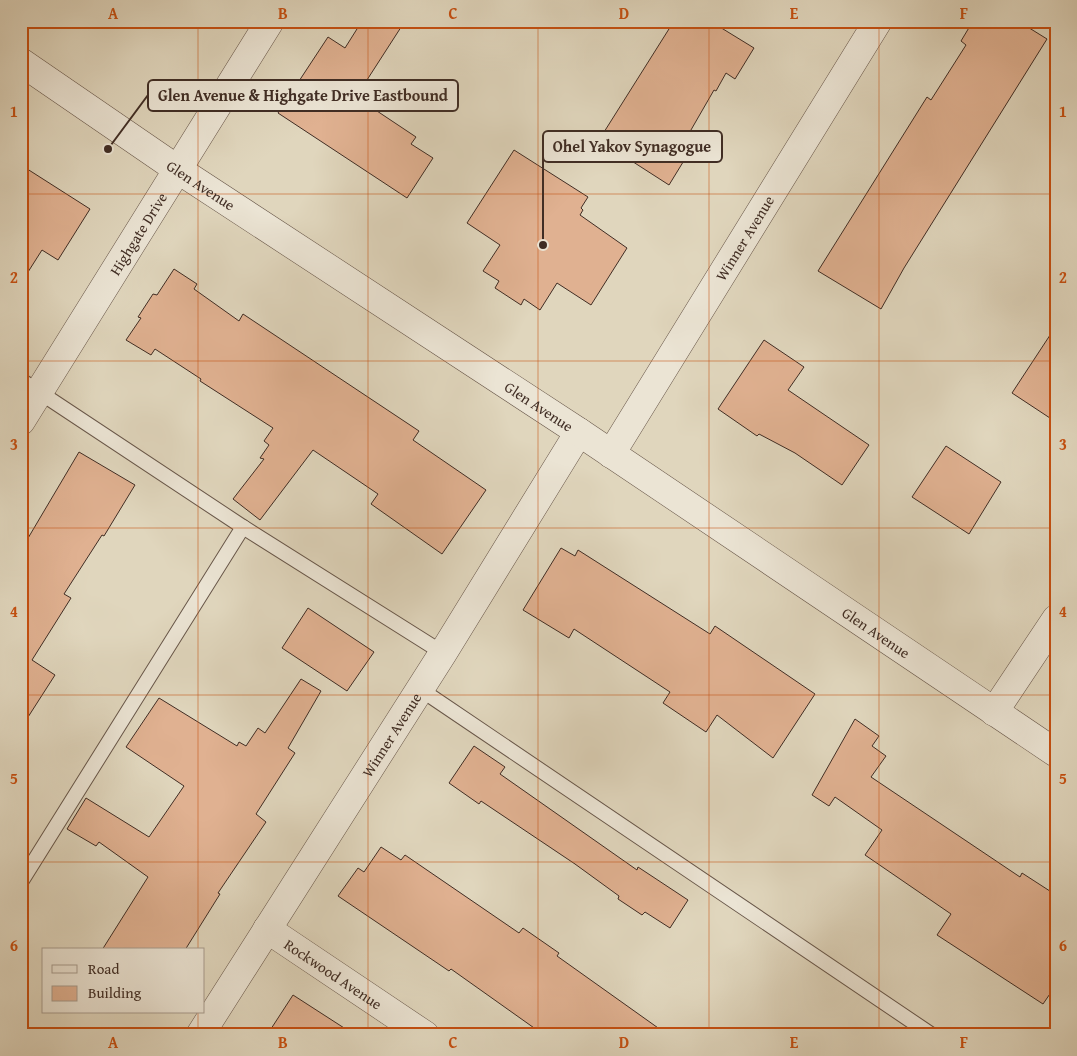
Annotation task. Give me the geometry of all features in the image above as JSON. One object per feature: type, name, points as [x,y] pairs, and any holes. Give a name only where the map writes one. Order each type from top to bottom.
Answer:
[{"type":"street","name":"Highgate Drive","points":[[21,421],[30,386],[177,169],[270,21]]},
{"type":"street","name":"Winner Avenue","points":[[611,454],[878,21]]},
{"type":"street","name":"Glen Avenue","points":[[21,62],[177,169],[579,432],[1056,753]]},
{"type":"street","name":"Winner Avenue","points":[[200,1035],[443,653],[579,432]]},
{"type":"street","points":[[994,712],[1056,619]]},
{"type":"street","name":"Rockwood Avenue","points":[[267,929],[426,1035]]},
{"type":"lane","points":[[30,386],[243,527],[443,653]]},
{"type":"lane","points":[[21,882],[243,527]]},
{"type":"lane","points":[[420,689],[932,1035]]},
{"type":"building","points":[[362,21],[405,21],[356,97],[416,137],[411,144],[433,158],[407,198],[278,113],[328,37],[345,48]]},
{"type":"building","points":[[674,21],[710,21],[754,48],[735,79],[726,73],[716,91],[714,90],[680,149],[688,154],[669,185],[599,140]]},
{"type":"building","points":[[973,21],[1018,21],[1047,39],[904,268],[881,309],[818,271],[927,97],[931,100],[966,45],[961,41]]},
{"type":"building","points":[[514,150],[588,197],[581,208],[583,210],[580,215],[627,248],[591,305],[557,283],[540,310],[524,299],[521,305],[495,288],[499,281],[483,271],[500,245],[467,223]]},
{"type":"building","points":[[21,165],[90,209],[58,260],[42,250],[21,283]]},
{"type":"building","points":[[174,269],[197,284],[194,289],[239,321],[243,314],[419,431],[413,440],[486,490],[442,554],[371,504],[378,494],[313,450],[260,520],[233,499],[264,459],[260,458],[269,445],[264,441],[273,428],[200,381],[201,379],[155,349],[151,355],[126,340],[141,318],[138,317],[153,294],[157,295]]},
{"type":"building","points":[[1056,326],[1056,422],[1012,393]]},
{"type":"building","points":[[764,340],[804,367],[788,390],[869,445],[842,485],[795,453],[759,434],[757,436],[718,409]]},
{"type":"building","points":[[946,446],[1001,482],[969,534],[912,497]]},
{"type":"building","points":[[79,452],[135,485],[104,536],[102,535],[64,594],[71,598],[32,660],[55,675],[21,728],[21,550]]},
{"type":"building","points":[[561,548],[575,556],[578,550],[710,634],[715,626],[815,694],[773,758],[717,715],[706,732],[663,703],[670,692],[574,629],[569,638],[523,610]]},
{"type":"building","points":[[308,608],[374,652],[347,691],[282,648]]},
{"type":"building","points":[[301,679],[321,691],[288,748],[295,753],[256,814],[266,822],[218,893],[220,894],[186,948],[103,948],[148,877],[99,842],[96,846],[67,829],[86,798],[149,837],[184,786],[126,747],[159,698],[237,746],[239,742],[246,746],[258,728],[265,733]]},
{"type":"building","points":[[855,719],[879,736],[872,746],[886,756],[871,777],[1020,877],[1022,873],[1056,895],[1056,985],[1043,1004],[937,935],[951,914],[865,855],[882,830],[835,797],[829,806],[812,795]]},
{"type":"building","points":[[474,746],[505,767],[500,774],[637,870],[638,867],[688,900],[670,928],[645,912],[642,915],[618,899],[619,896],[575,864],[481,801],[479,804],[449,783]]},
{"type":"building","points":[[381,847],[401,860],[405,855],[519,933],[523,928],[559,953],[557,956],[668,1035],[544,1035],[451,969],[449,971],[338,896],[358,868],[364,872]]},
{"type":"building","points":[[293,995],[355,1035],[267,1035]]},
{"type":"place","name":"Glen Avenue & Highgate Drive Eastbound","points":[[108,149]]},
{"type":"place","name":"Ohel Yakov Synagogue","points":[[543,245]]}]
